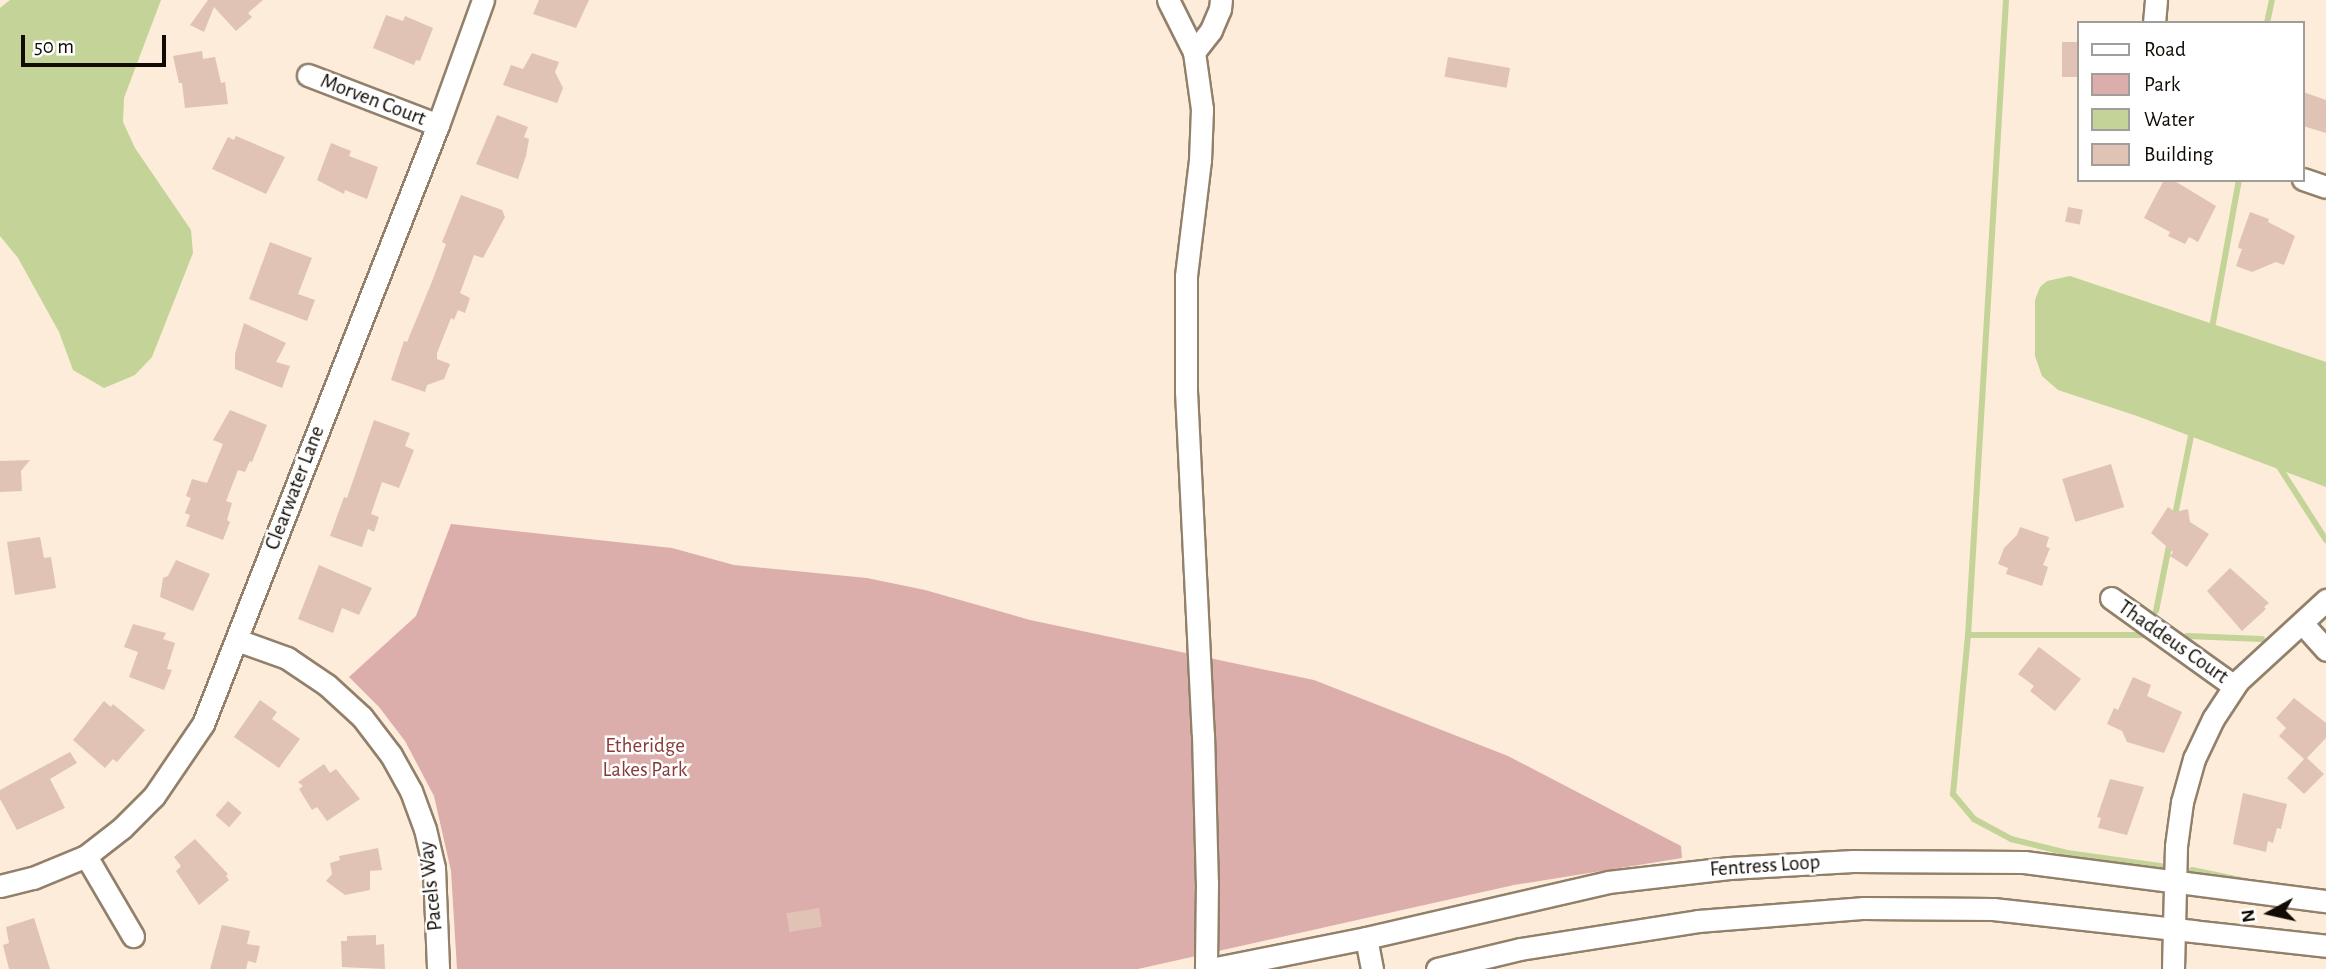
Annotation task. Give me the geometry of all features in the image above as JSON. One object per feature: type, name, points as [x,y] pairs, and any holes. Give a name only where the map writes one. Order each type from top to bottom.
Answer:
[{"type":"street","name":"Clearwater Lane","points":[[0,886],[33,878],[86,856],[122,828],[154,796],[180,762],[203,724],[438,125],[483,0]]},
{"type":"street","points":[[1168,0],[1194,52],[1202,109],[1200,160],[1186,276],[1186,391],[1203,734],[1206,969]]},
{"type":"street","points":[[1194,52],[1211,30],[1221,0]]},
{"type":"street","points":[[2154,21],[2156,0]]},
{"type":"street","name":"Morven Court","points":[[308,75],[438,125]]},
{"type":"street","points":[[2305,179],[2326,187]]},
{"type":"street","name":"Thaddeus Court","points":[[2111,598],[2234,686]]},
{"type":"street","points":[[2174,969],[2175,883],[2182,802],[2194,760],[2213,719],[2234,686],[2326,600]]},
{"type":"street","points":[[2302,623],[2326,650]]},
{"type":"street","name":"Pacels Way","points":[[237,640],[287,658],[327,685],[362,718],[391,755],[411,790],[431,855],[436,890],[438,969]]},
{"type":"street","points":[[86,856],[133,936]]},
{"type":"street","name":"Fentress Loop","points":[[1211,969],[1366,938],[1608,881],[1729,868],[1853,860],[2024,862],[2326,901]]},
{"type":"street","points":[[1437,969],[1520,949],[1698,921],[1850,909],[1993,909],[2326,946]]},
{"type":"street","points":[[1366,938],[1372,969]]},
{"type":"green space","name":"Etheridge Lakes Park","points":[[451,524],[672,548],[734,565],[867,578],[925,590],[1030,620],[1314,680],[1508,756],[1681,846],[1682,858],[1514,885],[1138,969],[457,969],[451,871],[434,796],[405,741],[379,707],[349,677],[416,616]]},
{"type":"water","points":[[10,0],[161,0],[124,98],[123,122],[135,148],[191,230],[193,253],[152,357],[135,375],[104,388],[73,370],[59,332],[18,258],[0,236],[0,8]]},
{"type":"water","points":[[2070,276],[2326,362],[2326,487],[2137,416],[2058,390],[2042,376],[2035,356],[2035,300],[2040,287],[2047,281]]},
{"type":"building","points":[[208,0],[263,0],[248,13],[252,17],[236,31],[214,7],[204,32],[190,25]]},
{"type":"building","points":[[539,0],[589,0],[576,28],[533,14]]},
{"type":"building","points":[[386,15],[403,21],[405,16],[433,28],[420,61],[416,60],[414,65],[373,48]]},
{"type":"building","points":[[2062,42],[2078,42],[2078,77],[2062,77]]},
{"type":"building","points":[[202,51],[203,59],[215,57],[221,83],[225,82],[228,104],[185,108],[182,83],[179,83],[173,56]]},
{"type":"building","points":[[532,53],[559,62],[555,72],[563,88],[557,103],[503,85],[511,65],[523,69]]},
{"type":"building","points":[[1448,57],[1510,68],[1507,88],[1445,77]]},
{"type":"building","points":[[2305,93],[2326,100],[2326,133],[2305,127]]},
{"type":"building","points":[[497,115],[528,127],[524,137],[529,139],[526,156],[518,179],[476,164]]},
{"type":"building","points":[[236,136],[285,157],[266,194],[212,169],[228,137],[234,140]]},
{"type":"building","points":[[331,143],[351,151],[349,156],[378,167],[367,199],[345,190],[344,194],[317,180]]},
{"type":"building","points":[[2163,182],[2176,182],[2216,206],[2198,242],[2189,237],[2185,244],[2168,236],[2170,232],[2144,218]]},
{"type":"building","points":[[461,195],[502,210],[505,217],[483,258],[474,255],[460,293],[470,298],[465,313],[458,310],[454,320],[451,318],[437,353],[437,359],[450,364],[444,379],[427,385],[425,392],[391,380],[404,341],[407,342],[433,279],[446,244],[442,242]]},
{"type":"building","points":[[2068,207],[2083,210],[2080,225],[2065,222]]},
{"type":"building","points":[[2250,212],[2269,219],[2268,222],[2295,236],[2284,265],[2276,262],[2252,272],[2236,266],[2242,249],[2238,248],[2239,243]]},
{"type":"building","points":[[270,242],[312,258],[298,294],[315,300],[307,321],[249,299]]},
{"type":"building","points":[[244,323],[286,343],[276,362],[290,366],[282,388],[235,369],[235,354]]},
{"type":"building","points":[[230,410],[267,425],[252,462],[250,461],[245,472],[238,470],[226,501],[232,503],[227,520],[230,522],[223,540],[186,526],[190,515],[185,513],[191,498],[186,496],[192,479],[207,483],[223,444],[213,440]]},
{"type":"building","points":[[374,420],[410,433],[405,446],[414,450],[399,488],[382,482],[371,514],[379,517],[374,532],[368,529],[362,547],[330,536],[344,497],[347,498]]},
{"type":"building","points":[[30,460],[21,471],[22,491],[0,492],[0,461]]},
{"type":"building","points":[[2111,464],[2124,507],[2075,522],[2062,479]]},
{"type":"building","points":[[2168,507],[2175,512],[2188,509],[2190,522],[2209,534],[2187,567],[2170,556],[2173,552],[2151,533]]},
{"type":"building","points":[[2020,527],[2049,537],[2046,547],[2050,548],[2043,565],[2048,567],[2042,586],[2006,574],[2008,568],[1998,564],[2004,548],[2017,535]]},
{"type":"building","points":[[40,537],[44,558],[51,557],[56,588],[15,595],[7,542]]},
{"type":"building","points":[[176,560],[210,574],[193,611],[160,597],[163,578],[168,576]]},
{"type":"building","points":[[319,565],[372,588],[359,615],[342,608],[333,633],[298,619]]},
{"type":"building","points":[[2230,568],[2269,603],[2242,631],[2207,591]]},
{"type":"building","points":[[133,624],[166,633],[163,639],[175,643],[167,669],[172,670],[164,690],[129,677],[138,652],[124,647]]},
{"type":"building","points":[[2039,647],[2081,679],[2055,711],[2030,691],[2034,686],[2018,674]]},
{"type":"building","points":[[2133,677],[2151,685],[2147,696],[2182,712],[2164,753],[2127,742],[2122,731],[2107,724],[2114,708],[2118,710]]},
{"type":"building","points":[[2294,698],[2326,723],[2326,738],[2307,758],[2324,774],[2304,794],[2287,778],[2304,759],[2279,736],[2286,728],[2276,718]]},
{"type":"building","points":[[260,700],[277,712],[272,719],[300,739],[279,768],[234,737]]},
{"type":"building","points":[[104,701],[111,707],[113,704],[145,730],[117,762],[113,759],[105,768],[73,740]]},
{"type":"building","points":[[70,752],[77,763],[50,779],[65,808],[17,830],[0,799],[0,790]]},
{"type":"building","points":[[324,764],[330,773],[336,769],[360,799],[327,821],[317,807],[312,810],[299,789],[303,786],[298,782]]},
{"type":"building","points":[[2110,779],[2144,787],[2127,835],[2098,828],[2101,818],[2097,817]]},
{"type":"building","points":[[2243,793],[2287,804],[2281,829],[2277,828],[2273,843],[2268,841],[2266,852],[2233,844]]},
{"type":"building","points":[[228,801],[242,813],[229,827],[216,815]]},
{"type":"building","points":[[195,839],[228,874],[226,876],[229,880],[199,905],[176,871],[181,866],[174,857]]},
{"type":"building","points":[[378,848],[382,870],[370,871],[370,890],[345,895],[326,881],[332,874],[330,863],[340,860],[339,856]]},
{"type":"building","points":[[819,908],[822,927],[789,932],[786,913]]},
{"type":"building","points":[[34,918],[50,969],[9,969],[3,945],[9,943],[6,927]]},
{"type":"building","points":[[222,925],[250,931],[247,944],[260,946],[256,963],[248,961],[246,969],[210,969]]},
{"type":"building","points":[[376,935],[376,945],[384,944],[385,969],[342,967],[341,941],[347,941],[347,936]]},
{"type":"waterway","points":[[2006,0],[1968,635],[1953,794],[1974,819],[2011,839],[2067,853],[2160,866]]},
{"type":"waterway","points":[[2267,21],[2272,0]]},
{"type":"waterway","points":[[2212,328],[2239,182]]},
{"type":"waterway","points":[[2174,520],[2192,431]]},
{"type":"waterway","points":[[2278,465],[2326,540]]},
{"type":"waterway","points":[[2156,611],[2170,541]]},
{"type":"waterway","points":[[1968,635],[2152,635]]},
{"type":"waterway","points":[[2187,636],[2262,639]]},
{"type":"waterway","points":[[2192,870],[2245,881]]}]
